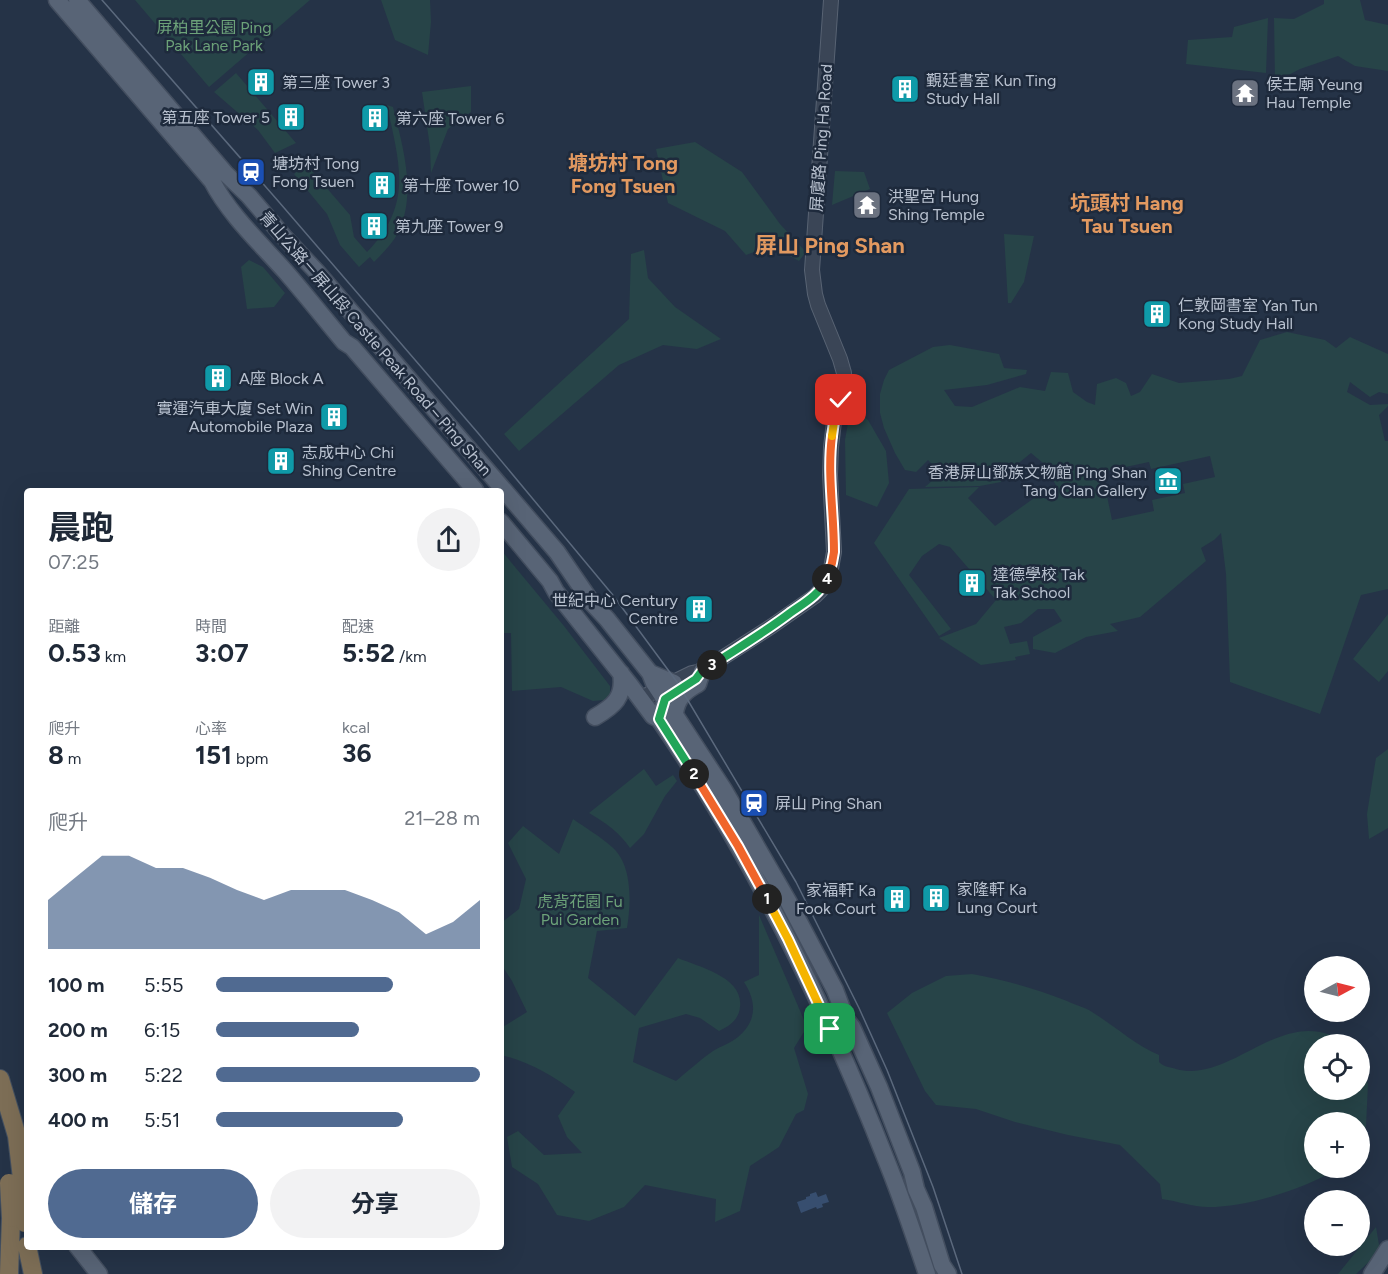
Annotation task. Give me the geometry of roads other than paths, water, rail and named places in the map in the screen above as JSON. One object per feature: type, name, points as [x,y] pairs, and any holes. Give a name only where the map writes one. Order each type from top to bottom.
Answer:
[{"type":"highway","points":[[0,1078],[11,1188],[24,1230]]},
{"type":"highway","points":[[9,1274],[21,1215]]},
{"type":"highway","points":[[28,1250],[33,1274]]},
{"type":"main road","name":"青山公路－屏山段 Castle Peak Road – Ping Shan","points":[[57,0],[212,181],[220,196],[298,286],[322,323],[352,347],[473,488]]},
{"type":"main road","name":"青山公路－屏山段 Castle Peak Road – Ping Shan","points":[[76,0],[225,173],[302,255],[501,488]]},
{"type":"main road","points":[[320,276],[322,323]]},
{"type":"main road","points":[[320,276],[352,291],[349,309],[354,334],[352,347]]},
{"type":"main road","name":"青山公路－屏山段 Castle Peak Road – Ping Shan","points":[[504,491],[556,552],[592,603],[650,673],[660,701],[788,939],[834,1037],[890,1169],[927,1274]]},
{"type":"main road","name":"青山公路－屏山段 Castle Peak Road – Ping Shan","points":[[504,526],[550,580],[555,592],[621,673],[660,701],[724,790],[788,901],[852,1027],[879,1087],[912,1172],[942,1265],[948,1274]]},
{"type":"main road","points":[[660,701],[678,701],[681,696],[698,684],[702,671]]},
{"type":"main road","points":[[595,717],[607,710],[619,697],[622,689],[621,673]]},
{"type":"main road","points":[[1372,1274],[1388,1249]]},
{"type":"main road","points":[[80,1250],[99,1274]]},
{"type":"street","name":"屏廈路 Ping Ha Road","points":[[660,701],[692,673],[702,671],[814,596],[826,582],[832,563],[834,535],[830,475],[831,447],[844,373],[814,294],[812,270],[831,0]]},
{"type":"water","points":[[816,1192],[818,1197],[826,1194],[829,1202],[822,1204],[823,1207],[817,1209],[816,1207],[801,1213],[797,1202]]},
{"type":"tram line","points":[[102,0],[478,433],[612,594],[677,682],[796,882],[859,1008],[887,1070],[933,1187],[962,1274]]},
{"type":"place","name":"第三座 Tower 3","points":[[261,82]]},
{"type":"place","name":"覲廷書室 Kun Ting Study Hall","points":[[905,89]]},
{"type":"place","name":"侯王廟 Yeung Hau Temple","points":[[1245,93]]},
{"type":"place","name":"第五座 Tower 5","points":[[291,117]]},
{"type":"place","name":"第六座 Tower 6","points":[[375,118]]},
{"type":"place","name":"塘坊村 Tong Fong Tsuen","points":[[251,172]]},
{"type":"place","name":"第十座 Tower 10","points":[[382,185]]},
{"type":"place","name":"洪聖宮 Hung Shing Temple","points":[[867,205]]},
{"type":"place","name":"第九座 Tower 9","points":[[374,226]]},
{"type":"place","name":"仁敦岡書室 Yan Tun Kong Study Hall","points":[[1157,314]]},
{"type":"place","name":"A座 Block A","points":[[218,378]]},
{"type":"place","name":"實運汽車大廈 Set Win Automobile Plaza","points":[[334,417]]},
{"type":"place","name":"志成中心 Chi Shing Centre","points":[[281,461]]},
{"type":"place","name":"香港屏山鄧族文物館 Ping Shan Tang Clan Gallery","points":[[1168,481]]},
{"type":"place","name":"達德學校 Tak Tak School","points":[[972,583]]},
{"type":"place","name":"世紀中心 Century Centre","points":[[699,609]]},
{"type":"place","name":"屏山 Ping Shan","points":[[754,803]]},
{"type":"place","name":"家隆軒 Ka Lung Court","points":[[936,898]]},
{"type":"place","name":"家福軒 Ka Fook Court","points":[[897,899]]},
{"type":"district","name":"塘坊村 Tong Fong Tsuen","points":[[623,174]]},
{"type":"district","name":"坑頭村 Hang Tau Tsuen","points":[[1127,214]]},
{"type":"district","name":"屏山 Ping Shan","points":[[830,245]]},
{"type":"park label","name":"屏柏里公園 Ping Pak Lane Park","points":[[214,36]]},
{"type":"park label","name":"虎背花園 Fu Pui Garden","points":[[580,910]]}]
